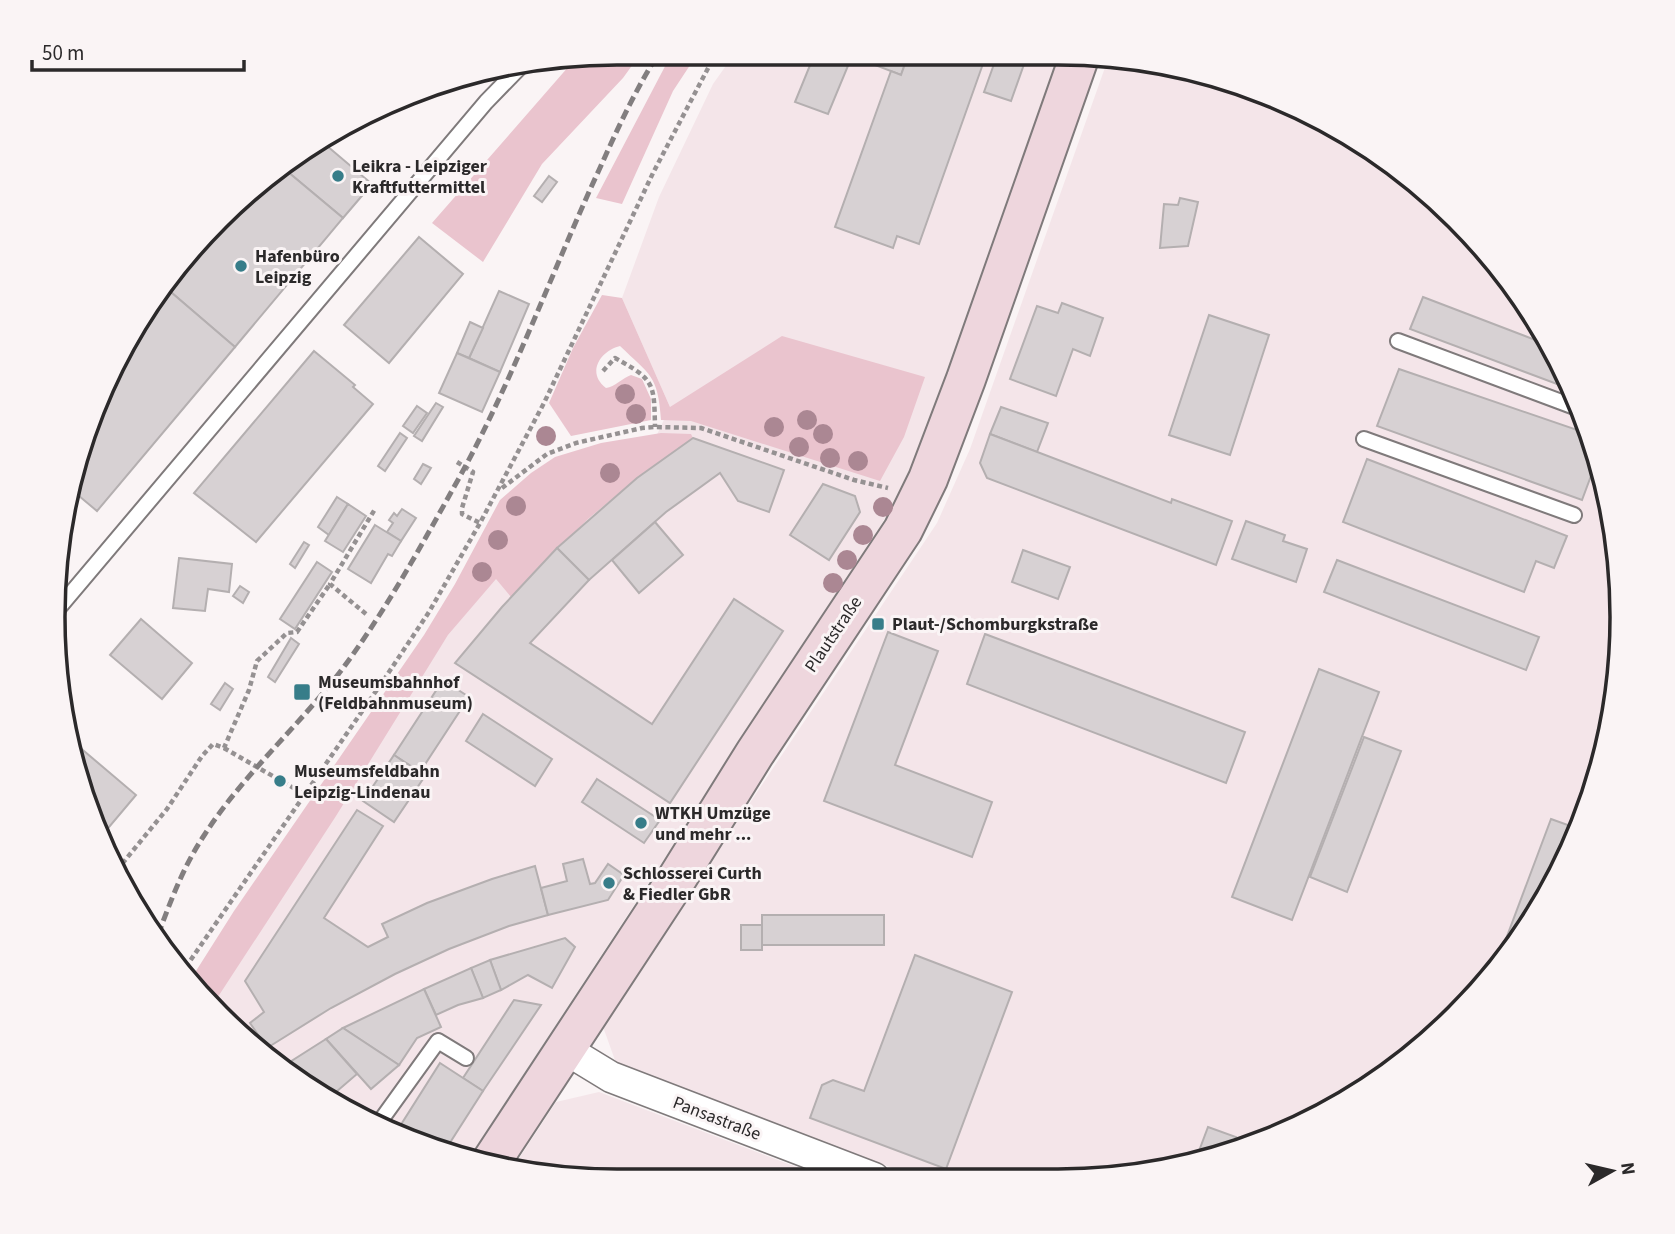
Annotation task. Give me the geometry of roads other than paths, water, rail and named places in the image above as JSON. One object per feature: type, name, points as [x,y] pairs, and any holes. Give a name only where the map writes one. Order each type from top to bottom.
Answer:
[{"type":"main road","name":"Plautstraße","points":[[495,1155],[903,530],[920,496],[966,379],[1076,66]]},
{"type":"street","name":"Pansastraße","points":[[565,1049],[611,1077],[851,1169]]},
{"type":"lane","points":[[65,600],[486,102],[513,74]]},
{"type":"lane","points":[[1398,341],[1567,404]]},
{"type":"lane","points":[[1364,439],[1574,515]]},
{"type":"lane","points":[[383,1117],[438,1041],[467,1058]]},
{"type":"railway","points":[[161,928],[184,870],[205,834],[236,792],[340,672],[386,605],[427,534],[494,410],[613,140],[652,65]]},
{"type":"place","name":"Leikra - Leipziger Kraftfuttermittel","points":[[338,176]]},
{"type":"place","name":"Hafenbüro Leipzig","points":[[241,266]]},
{"type":"place","name":"Plaut-/Schomburgkstraße","points":[[878,624]]},
{"type":"place","name":"Museumsbahnhof (Feldbahnmuseum)","points":[[302,692]]},
{"type":"place","name":"Museumsfeldbahn Leipzig-Lindenau","points":[[280,781]]},
{"type":"place","name":"WTKH Umzüge und mehr ...","points":[[641,823]]},
{"type":"place","name":"Schlosserei Curth & Fiedler GbR","points":[[609,883]]}]
